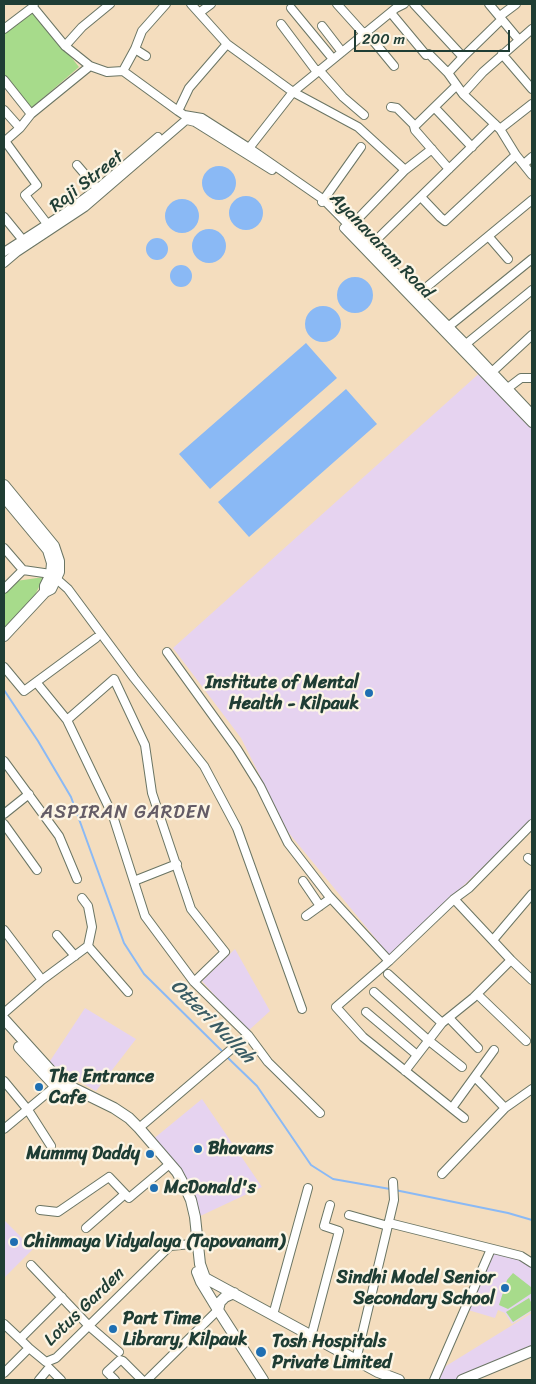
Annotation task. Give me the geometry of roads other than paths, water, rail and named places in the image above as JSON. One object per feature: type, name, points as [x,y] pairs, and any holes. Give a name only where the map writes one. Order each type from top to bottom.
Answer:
[{"type":"main road","points":[[4,486],[54,546],[60,561],[59,572],[45,586],[45,592],[4,636]]},
{"type":"main road","points":[[4,497],[48,550],[54,577]]},
{"type":"main road","points":[[4,1019],[44,1064],[58,1084],[114,1108],[139,1128],[177,1172],[186,1188],[195,1217],[200,1264],[205,1278],[311,1337],[378,1372],[399,1380]]},
{"type":"main road","points":[[4,1029],[58,1084],[128,1124],[166,1167],[182,1193],[188,1213],[194,1264],[201,1282],[263,1380]]},
{"type":"main road","points":[[218,1310],[220,1302],[225,1297],[234,1293]]},
{"type":"main road","points":[[462,1380],[532,1351]]},
{"type":"main road","points":[[378,1372],[388,1380]]},
{"type":"street","points":[[65,46],[82,27],[109,4]]},
{"type":"street","points":[[123,71],[135,49],[142,30],[166,4]]},
{"type":"street","points":[[192,4],[227,44],[293,92],[358,127],[405,170]]},
{"type":"street","points":[[199,13],[211,4]]},
{"type":"street","points":[[337,4],[394,66]]},
{"type":"street","points":[[247,150],[293,92],[393,8],[404,4]]},
{"type":"street","points":[[414,4],[463,57]]},
{"type":"street","points":[[488,4],[519,40]]},
{"type":"street","points":[[448,73],[516,4]]},
{"type":"street","points":[[4,29],[33,6],[65,46],[90,66],[107,72],[123,71],[183,115],[189,88],[227,44]]},
{"type":"street","points":[[291,8],[333,59]]},
{"type":"street","points":[[393,8],[426,55],[429,54],[448,73],[463,94],[498,127],[532,175]]},
{"type":"street","points":[[281,24],[318,71],[343,97],[364,114]]},
{"type":"street","points":[[322,26],[342,52]]},
{"type":"street","points":[[463,94],[502,54],[532,29]]},
{"type":"street","points":[[135,49],[146,56]]},
{"type":"street","points":[[502,54],[532,89]]},
{"type":"street","points":[[48,225],[25,195],[37,185],[4,141],[20,128],[31,114],[90,66]]},
{"type":"street","points":[[4,80],[31,114]]},
{"type":"street","points":[[414,126],[456,86]]},
{"type":"street","points":[[370,246],[472,147],[532,104]]},
{"type":"street","points":[[391,107],[397,108],[449,168]]},
{"type":"street","points":[[435,108],[472,147]]},
{"type":"street","points":[[4,110],[20,128]]},
{"type":"street","name":"Ayanavaram Road","points":[[183,115],[202,118],[322,202],[370,246],[466,344],[492,372],[532,423]]},
{"type":"street","name":"Raji Street","points":[[4,263],[17,252],[85,207],[99,191],[183,115]]},
{"type":"street","points":[[322,202],[361,147]]},
{"type":"street","points":[[350,227],[405,170],[432,149]]},
{"type":"street","points":[[421,197],[445,221],[516,155]]},
{"type":"street","points":[[524,164],[532,157]]},
{"type":"street","points":[[78,165],[99,191]]},
{"type":"street","name":"Raji Street","points":[[4,252],[99,191]]},
{"type":"street","points":[[417,295],[532,200]]},
{"type":"street","name":"Ayanavaram Road","points":[[322,202],[505,390],[532,414]]},
{"type":"street","points":[[4,217],[22,239]]},
{"type":"street","points":[[489,237],[508,260]]},
{"type":"street","points":[[448,326],[532,260]]},
{"type":"street","points":[[466,344],[532,290]]},
{"type":"street","points":[[492,372],[532,335]]},
{"type":"street","points":[[505,390],[521,378],[532,378]]},
{"type":"street","points":[[4,548],[23,570],[54,577],[68,589],[134,678],[204,766],[237,828],[302,1009]]},
{"type":"street","points":[[4,589],[23,570]]},
{"type":"street","points":[[4,667],[24,690],[96,638]]},
{"type":"street","points":[[167,652],[237,749],[260,786],[288,843],[331,898],[389,961]]},
{"type":"street","points":[[67,720],[114,679],[145,745],[152,793],[191,909],[225,952],[194,982]]},
{"type":"street","points":[[36,682],[67,720],[113,816],[145,916],[194,982],[248,1036],[268,1062],[320,1113]]},
{"type":"street","points":[[4,761],[59,836],[77,879]]},
{"type":"street","points":[[4,814],[29,794]]},
{"type":"street","points":[[4,824],[37,870]]},
{"type":"street","points":[[464,1118],[362,1037],[336,1007],[389,961],[454,899],[481,877],[532,826]]},
{"type":"street","points":[[134,881],[177,864]]},
{"type":"street","points":[[303,881],[320,906]]},
{"type":"street","points":[[493,940],[532,894]]},
{"type":"street","points":[[4,1013],[42,980],[88,946],[92,927],[88,906],[82,898]]},
{"type":"street","points":[[306,916],[331,898]]},
{"type":"street","points":[[454,899],[532,980]]},
{"type":"street","points":[[4,930],[42,980]]},
{"type":"street","points":[[57,935],[75,956]]},
{"type":"street","points":[[88,946],[128,992]]},
{"type":"street","points":[[405,1071],[428,1040],[446,1021],[477,994],[511,960]]},
{"type":"street","points":[[388,974],[478,1048]]},
{"type":"street","points":[[374,992],[428,1040],[462,1067]]},
{"type":"street","points":[[477,994],[526,1041]]},
{"type":"street","points":[[366,1012],[416,1055]]},
{"type":"street","points":[[139,1128],[248,1036]]},
{"type":"street","points":[[452,1108],[494,1050]]},
{"type":"street","points":[[475,1077],[505,1108]]},
{"type":"street","points":[[4,1081],[28,1110],[51,1146]]},
{"type":"street","points":[[4,1129],[58,1084]]},
{"type":"street","points":[[442,1174],[505,1108],[532,1089]]},
{"type":"street","points":[[40,1210],[58,1212],[109,1177],[129,1198],[166,1167]]},
{"type":"street","points":[[356,1360],[394,1200],[393,1182]]},
{"type":"street","points":[[272,1315],[308,1188]]},
{"type":"street","points":[[86,1228],[125,1194]]},
{"type":"street","points":[[311,1337],[339,1231],[324,1226],[330,1205]]},
{"type":"street","points":[[349,1215],[521,1256],[532,1263]]},
{"type":"street","name":"Lotus Garden","points":[[4,1374],[29,1348],[46,1362],[52,1360],[90,1326],[170,1246],[192,1244]]},
{"type":"street","points":[[434,1380],[491,1249]]},
{"type":"street","points":[[31,1265],[90,1326],[119,1352]]},
{"type":"street","points":[[20,1338],[62,1297]]},
{"type":"street","points":[[147,1380],[218,1310]]},
{"type":"street","points":[[4,1324],[29,1348]]},
{"type":"street","points":[[115,1380],[107,1372],[120,1360],[139,1379]]},
{"type":"street","points":[[39,1380],[49,1368],[61,1380]]},
{"type":"water","points":[[219,166],[226,167],[231,171],[235,176],[235,190],[231,195],[226,199],[219,200],[212,199],[207,195],[203,190],[202,183],[203,176],[207,171],[212,167]]},
{"type":"water","points":[[246,196],[253,197],[258,201],[262,206],[262,220],[258,225],[253,229],[246,230],[239,229],[234,225],[230,220],[229,213],[230,206],[234,201],[239,197]]},
{"type":"water","points":[[182,199],[189,200],[194,204],[198,209],[198,223],[194,228],[189,232],[182,233],[175,232],[170,228],[166,223],[165,216],[166,209],[170,204],[175,200]]},
{"type":"water","points":[[209,229],[216,230],[221,234],[225,239],[225,253],[221,258],[216,262],[209,263],[202,262],[197,258],[193,253],[192,246],[193,239],[197,234],[202,230]]},
{"type":"water","points":[[153,238],[161,238],[168,245],[168,253],[161,260],[153,260],[146,253],[146,245]]},
{"type":"water","points":[[181,265],[189,268],[192,276],[189,284],[181,287],[173,284],[170,276],[173,268]]},
{"type":"water","points":[[355,277],[362,278],[368,282],[372,288],[372,302],[368,308],[362,312],[355,313],[348,312],[342,308],[338,302],[337,295],[338,288],[342,282],[348,278]]},
{"type":"water","points":[[323,306],[330,307],[336,311],[340,317],[340,331],[336,337],[330,341],[323,342],[316,341],[310,337],[306,331],[305,324],[306,317],[310,311],[316,307]]},
{"type":"water","points":[[306,343],[337,378],[210,489],[179,454]]},
{"type":"water","points":[[346,389],[377,424],[249,537],[218,502]]},
{"type":"waterway","name":"Otteri Nullah","points":[[4,690],[38,741],[71,797],[124,943],[144,974],[223,1052]]},
{"type":"waterway","name":"Otteri Nullah","points":[[226,1056],[257,1086],[311,1165],[333,1179],[390,1189]]},
{"type":"waterway","name":"Otteri Nullah","points":[[395,1190],[508,1213],[532,1220]]},
{"type":"place","name":"Institute of Mental Health - Kilpauk","points":[[369,693]]},
{"type":"place","name":"The Entrance Cafe","points":[[39,1087]]},
{"type":"place","name":"Bhavans","points":[[198,1149]]},
{"type":"place","name":"Mummy Daddy","points":[[150,1154]]},
{"type":"place","name":"McDonald's","points":[[154,1188]]},
{"type":"place","name":"Chinmaya Vidyalaya (Tapovanam)","points":[[14,1242]]},
{"type":"place","name":"Sindhi Model Senior Secondary School","points":[[505,1288]]},
{"type":"place","name":"Part Time Library, Kilpauk","points":[[113,1329]]},
{"type":"place","name":"Tosh Hospitals Private Limited","points":[[261,1352]]},
{"type":"district","name":"ASPIRAN GARDEN","points":[[126,813]]}]
